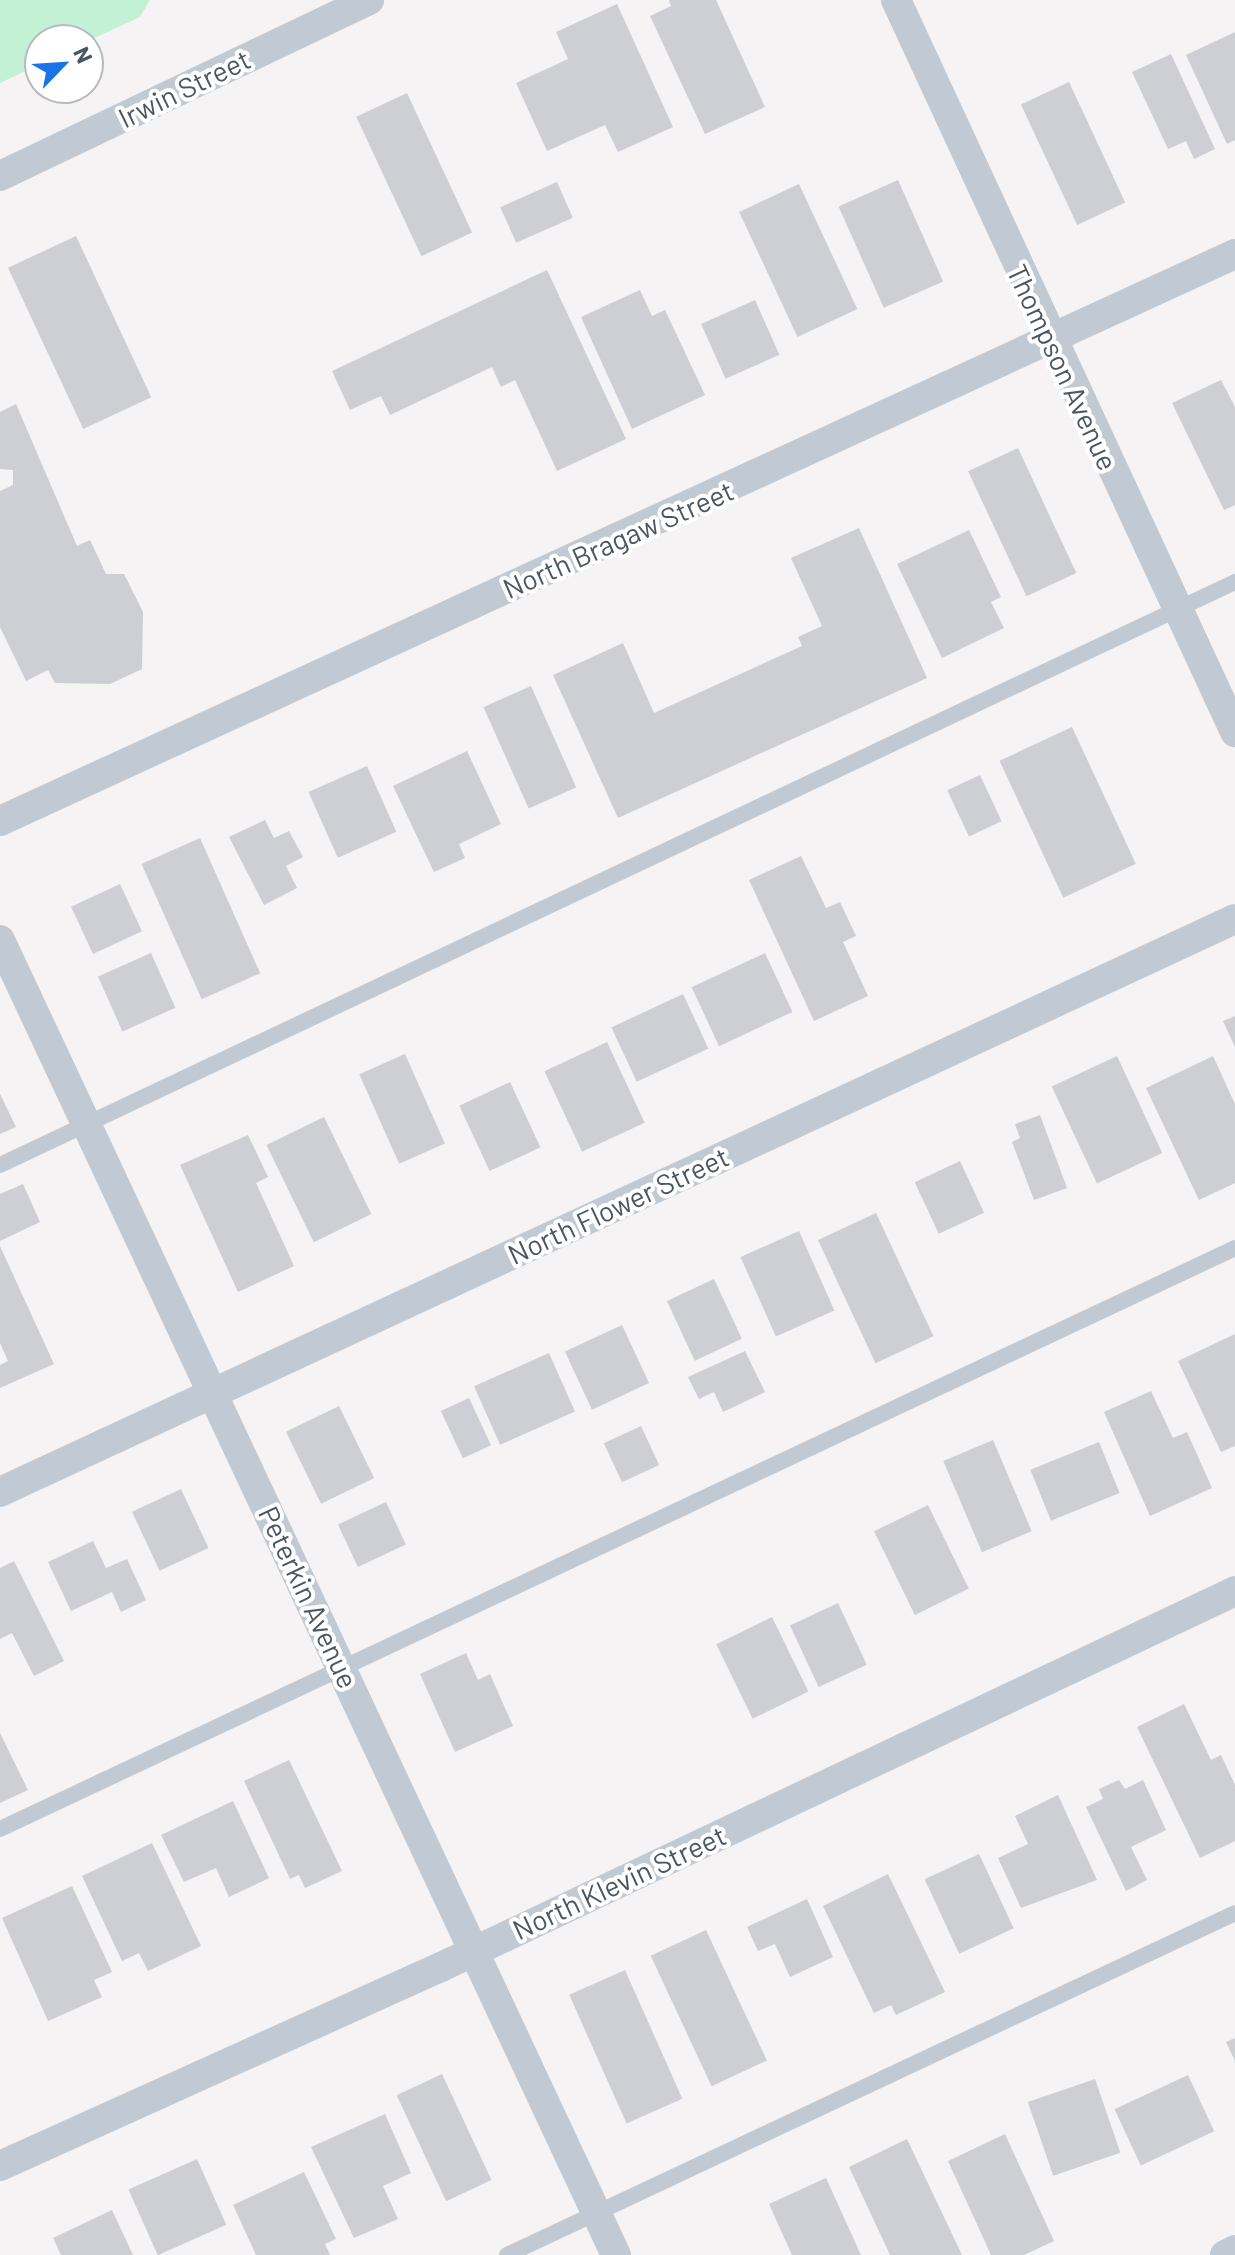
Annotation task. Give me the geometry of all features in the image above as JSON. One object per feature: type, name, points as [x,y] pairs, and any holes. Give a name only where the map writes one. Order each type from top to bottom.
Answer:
[{"type":"street","name":"Irwin Street","points":[[0,176],[369,0]]},
{"type":"street","name":"Thompson Avenue","points":[[896,0],[1050,341],[1235,732]]},
{"type":"street","name":"North Bragaw Street","points":[[0,821],[1235,254]]},
{"type":"street","name":"North Flower Street","points":[[0,1492],[1235,919]]},
{"type":"street","name":"Peterkin Avenue","points":[[0,940],[89,1124],[616,2255]]},
{"type":"street","name":"North Klevin Street","points":[[0,2166],[474,1951],[1235,1591]]},
{"type":"street","points":[[1225,2255],[1235,2250]]},
{"type":"lane","points":[[0,1165],[1235,582]]},
{"type":"lane","points":[[0,1829],[1235,1248]]},
{"type":"lane","points":[[507,2255],[1235,1913]]},
{"type":"green space","points":[[0,0],[150,0],[140,17],[104,34],[104,24],[24,24],[24,72],[0,83]]},
{"type":"building","points":[[669,0],[716,0],[765,107],[705,134],[650,16],[671,6]]},
{"type":"building","points":[[617,4],[673,127],[618,152],[605,125],[547,151],[516,83],[568,59],[556,32]]},
{"type":"building","points":[[1235,32],[1235,140],[1227,144],[1186,55]]},
{"type":"building","points":[[1171,54],[1215,149],[1194,159],[1186,141],[1168,149],[1132,72]]},
{"type":"building","points":[[1069,82],[1125,203],[1077,225],[1021,104]]},
{"type":"building","points":[[407,93],[472,233],[421,256],[356,117]]},
{"type":"building","points":[[898,180],[943,281],[884,308],[839,206]]},
{"type":"building","points":[[557,182],[573,218],[516,243],[500,207]]},
{"type":"building","points":[[799,184],[857,309],[798,337],[739,212]]},
{"type":"building","points":[[76,236],[151,397],[83,429],[8,268]]},
{"type":"building","points":[[547,270],[626,439],[557,471],[515,380],[501,387],[492,367],[390,415],[381,396],[350,410],[332,371]]},
{"type":"building","points":[[640,290],[652,316],[665,310],[705,395],[632,429],[581,317]]},
{"type":"building","points":[[755,300],[779,355],[726,379],[701,324]]},
{"type":"building","points":[[1221,380],[1235,407],[1235,505],[1224,510],[1172,403]]},
{"type":"building","points":[[16,404],[77,546],[90,540],[106,574],[124,574],[143,612],[142,669],[110,684],[55,683],[48,670],[26,681],[0,627],[0,491],[13,485],[13,470],[0,469],[0,412]]},
{"type":"building","points":[[1018,448],[1076,573],[1026,596],[968,471]]},
{"type":"building","points":[[859,528],[927,678],[618,818],[553,675],[623,643],[654,713],[802,646],[798,637],[822,626],[791,558]]},
{"type":"building","points":[[969,530],[1001,597],[991,602],[1004,628],[942,658],[897,564]]},
{"type":"building","points":[[531,686],[576,787],[529,809],[483,707]]},
{"type":"building","points":[[1072,727],[1136,864],[1063,898],[999,761]]},
{"type":"building","points":[[467,751],[501,824],[459,844],[465,858],[434,872],[393,786]]},
{"type":"building","points":[[367,766],[396,832],[338,858],[309,792]]},
{"type":"building","points":[[980,775],[1002,821],[969,836],[947,790]]},
{"type":"building","points":[[265,820],[274,838],[289,831],[303,857],[286,866],[297,888],[264,905],[229,837]]},
{"type":"building","points":[[200,838],[260,973],[202,999],[142,864]]},
{"type":"building","points":[[801,856],[826,908],[840,902],[856,936],[843,942],[868,996],[814,1021],[749,880]]},
{"type":"building","points":[[120,884],[142,931],[93,954],[71,907]]},
{"type":"building","points":[[151,953],[175,1008],[122,1031],[98,977]]},
{"type":"building","points":[[765,953],[792,1012],[719,1046],[692,987]]},
{"type":"building","points":[[683,994],[708,1048],[637,1082],[611,1027]]},
{"type":"building","points":[[1235,1016],[1235,1047],[1223,1021]]},
{"type":"building","points":[[607,1042],[645,1123],[582,1152],[544,1071]]},
{"type":"building","points":[[405,1054],[445,1144],[399,1164],[359,1074]]},
{"type":"building","points":[[1117,1056],[1162,1153],[1097,1183],[1052,1086]]},
{"type":"building","points":[[1213,1056],[1235,1104],[1235,1183],[1199,1200],[1146,1088]]},
{"type":"building","points":[[510,1082],[540,1147],[490,1171],[459,1106]]},
{"type":"building","points":[[0,1094],[16,1127],[0,1134]]},
{"type":"building","points":[[1040,1115],[1067,1188],[1034,1200],[1012,1142],[1020,1138],[1015,1124]]},
{"type":"building","points":[[324,1117],[371,1214],[314,1242],[266,1145]]},
{"type":"building","points":[[248,1135],[268,1177],[256,1183],[294,1266],[238,1292],[180,1165]]},
{"type":"building","points":[[960,1161],[984,1213],[939,1234],[915,1182]]},
{"type":"building","points":[[23,1184],[40,1222],[0,1241],[0,1194]]},
{"type":"building","points":[[876,1213],[933,1336],[875,1363],[818,1240]]},
{"type":"building","points":[[799,1231],[834,1310],[776,1337],[741,1257]]},
{"type":"building","points":[[0,1246],[54,1364],[0,1388],[0,1365],[8,1361],[0,1343]]},
{"type":"building","points":[[714,1279],[742,1339],[695,1361],[667,1301]]},
{"type":"building","points":[[622,1325],[649,1383],[592,1410],[565,1352]]},
{"type":"building","points":[[1235,1334],[1235,1446],[1221,1452],[1178,1361]]},
{"type":"building","points":[[745,1351],[765,1392],[723,1412],[714,1392],[699,1399],[688,1377]]},
{"type":"building","points":[[549,1353],[575,1411],[500,1445],[474,1386]]},
{"type":"building","points":[[1151,1391],[1173,1438],[1187,1432],[1212,1488],[1150,1516],[1104,1412]]},
{"type":"building","points":[[469,1398],[491,1445],[463,1458],[441,1411]]},
{"type":"building","points":[[339,1406],[374,1478],[321,1504],[286,1432]]},
{"type":"building","points":[[641,1426],[659,1465],[622,1482],[604,1443]]},
{"type":"building","points":[[993,1440],[1032,1531],[982,1552],[943,1461]]},
{"type":"building","points":[[1099,1442],[1120,1493],[1051,1521],[1030,1470]]},
{"type":"building","points":[[181,1489],[208,1548],[160,1571],[132,1512]]},
{"type":"building","points":[[386,1502],[406,1545],[358,1567],[338,1524]]},
{"type":"building","points":[[928,1505],[969,1589],[915,1615],[874,1531]]},
{"type":"building","points":[[93,1541],[106,1568],[127,1559],[146,1600],[121,1612],[112,1592],[71,1611],[48,1562]]},
{"type":"building","points":[[14,1561],[64,1661],[34,1676],[12,1633],[0,1639],[0,1568]]},
{"type":"building","points":[[838,1603],[867,1665],[819,1687],[790,1625]]},
{"type":"building","points":[[772,1617],[808,1692],[753,1719],[716,1644]]},
{"type":"building","points":[[466,1653],[478,1680],[490,1674],[513,1726],[455,1752],[420,1674]]},
{"type":"building","points":[[1184,1704],[1211,1760],[1221,1755],[1235,1785],[1235,1841],[1200,1858],[1137,1727]]},
{"type":"building","points":[[0,1733],[28,1790],[0,1803]]},
{"type":"building","points":[[289,1760],[342,1871],[305,1888],[299,1875],[290,1879],[244,1781]]},
{"type":"building","points":[[1119,1780],[1125,1789],[1143,1780],[1166,1830],[1131,1847],[1147,1880],[1126,1891],[1086,1807],[1103,1799],[1099,1789]]},
{"type":"building","points":[[1058,1795],[1097,1880],[1021,1908],[998,1858],[1028,1844],[1015,1816]]},
{"type":"building","points":[[233,1801],[269,1878],[229,1897],[216,1868],[184,1882],[161,1835]]},
{"type":"building","points":[[152,1843],[201,1946],[148,1971],[139,1953],[122,1961],[82,1876]]},
{"type":"building","points":[[979,1854],[1014,1928],[959,1954],[925,1879]]},
{"type":"building","points":[[888,1874],[945,1992],[896,2015],[891,2005],[874,2013],[823,1906]]},
{"type":"building","points":[[72,1886],[112,1972],[94,1980],[102,1997],[48,2021],[2,1918]]},
{"type":"building","points":[[807,1899],[833,1957],[790,1977],[775,1944],[758,1951],[747,1927]]},
{"type":"building","points":[[706,1930],[767,2061],[712,2086],[651,1956]]},
{"type":"building","points":[[625,1970],[682,2099],[627,2124],[569,1995]]},
{"type":"building","points":[[1235,2038],[1235,2061],[1226,2042]]},
{"type":"building","points":[[442,2074],[491,2180],[446,2201],[397,2095]]},
{"type":"building","points":[[1188,2075],[1214,2131],[1141,2165],[1115,2109]]},
{"type":"building","points":[[1095,2079],[1120,2153],[1053,2176],[1028,2102]]},
{"type":"building","points":[[385,2114],[411,2173],[383,2186],[398,2219],[354,2238],[311,2147]]},
{"type":"building","points":[[1005,2134],[1054,2241],[1024,2255],[991,2255],[948,2161]]},
{"type":"building","points":[[907,2139],[962,2255],[890,2255],[849,2167]]},
{"type":"building","points":[[197,2159],[226,2225],[158,2255],[128,2190]]},
{"type":"building","points":[[304,2172],[336,2239],[325,2244],[330,2255],[256,2255],[233,2205]]},
{"type":"building","points":[[826,2178],[861,2255],[792,2255],[769,2204]]},
{"type":"building","points":[[112,2210],[133,2255],[61,2255],[53,2238]]}]
